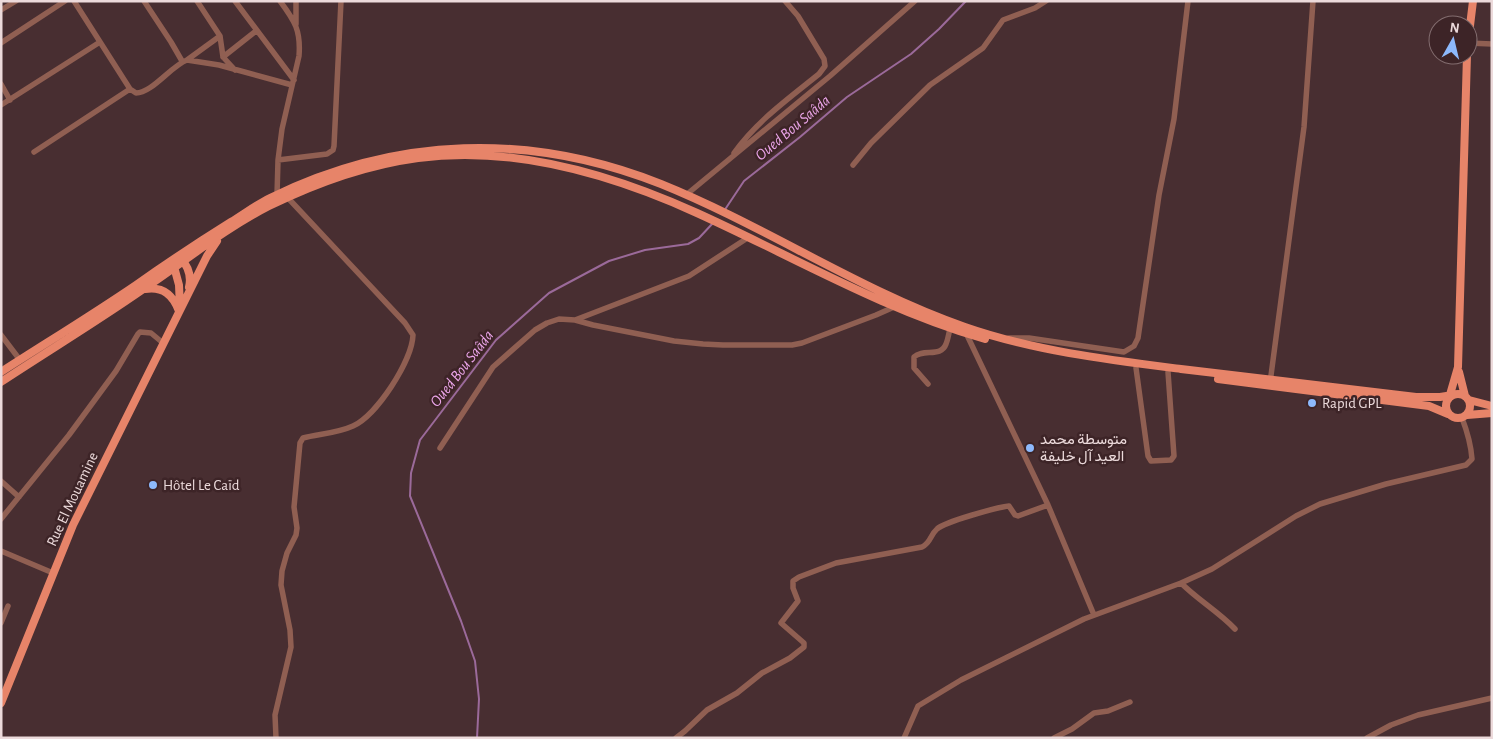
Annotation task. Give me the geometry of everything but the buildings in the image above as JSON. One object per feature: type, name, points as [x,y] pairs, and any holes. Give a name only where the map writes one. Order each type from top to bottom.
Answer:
[{"type":"main road","points":[[1471,15],[1473,1]]},
{"type":"main road","points":[[1448,414],[1446,404],[1458,367],[1468,65]]},
{"type":"main road","points":[[1,372],[177,260],[267,199],[330,172],[377,159],[419,151],[475,148],[547,153],[592,161],[626,172],[686,195],[907,305],[965,330],[1010,346],[1136,368],[1270,383],[1416,397],[1440,397],[1457,394],[1492,406]]},
{"type":"main road","points":[[1,382],[144,289],[177,260],[220,237],[244,220],[288,198],[334,178],[381,165],[418,158],[477,155],[543,162],[586,172],[628,186],[695,212],[894,307],[950,328],[1044,348],[1132,363],[1429,406],[1454,418],[1492,413]]},
{"type":"main road","points":[[180,313],[208,256],[220,237]]},
{"type":"main road","points":[[177,260],[180,285],[180,313]]},
{"type":"main road","points":[[177,260],[187,266],[191,278],[180,313]]},
{"type":"main road","points":[[144,289],[158,288],[164,291],[174,300],[180,313]]},
{"type":"main road","name":"Rue El Mouamine","points":[[1,703],[73,525],[180,313]]},
{"type":"main road","points":[[1458,367],[1470,408],[1464,417]]},
{"type":"street","points":[[1,43],[65,1]]},
{"type":"street","points":[[74,1],[130,89],[136,93],[146,92],[220,36]]},
{"type":"street","points":[[144,1],[185,61]]},
{"type":"street","points":[[197,1],[220,36],[223,57],[236,70]]},
{"type":"street","points":[[235,1],[293,83]]},
{"type":"street","points":[[280,1],[296,24]]},
{"type":"street","points":[[277,195],[278,160],[282,129],[300,44],[296,24],[296,1]]},
{"type":"street","points":[[278,160],[327,154],[333,150],[341,1]]},
{"type":"street","points":[[730,160],[746,136],[765,117],[819,74],[825,66],[824,59],[798,16],[785,1]]},
{"type":"street","points":[[686,195],[830,76],[915,1]]},
{"type":"street","points":[[853,165],[863,152],[930,85],[983,48],[1003,20],[1035,8],[1046,1]]},
{"type":"street","points":[[999,338],[1029,338],[1124,352],[1134,346],[1138,338],[1159,195],[1174,119],[1188,1]]},
{"type":"street","points":[[1270,383],[1304,127],[1313,1]]},
{"type":"street","points":[[1,10],[13,2]]},
{"type":"street","points":[[223,57],[256,31]]},
{"type":"street","points":[[1,105],[100,42]]},
{"type":"street","points":[[1478,43],[1492,44]]},
{"type":"street","points":[[185,61],[202,62],[293,83]]},
{"type":"street","points":[[1,84],[10,100]]},
{"type":"street","points":[[34,152],[130,89]]},
{"type":"street","points":[[276,738],[275,715],[291,647],[290,630],[281,585],[286,553],[294,542],[297,528],[294,507],[300,443],[303,438],[353,426],[366,416],[385,395],[407,360],[411,352],[413,334],[406,323],[288,198]]},
{"type":"street","points":[[575,320],[689,276],[749,237]]},
{"type":"street","points":[[440,448],[493,367],[534,330],[559,319],[575,320],[674,341],[724,346],[792,345],[802,343],[894,307]]},
{"type":"street","points":[[928,384],[915,370],[913,359],[919,353],[937,352],[943,349],[950,328]]},
{"type":"street","points":[[965,330],[1048,505],[1094,615]]},
{"type":"street","points":[[1,519],[69,435],[116,371],[138,334],[148,332],[164,343]]},
{"type":"street","points":[[1,335],[20,360]]},
{"type":"street","points":[[1136,368],[1148,456],[1154,462],[1171,460],[1174,456],[1168,372]]},
{"type":"street","points":[[904,738],[918,706],[960,680],[1094,615],[1182,583],[1212,569],[1296,516],[1320,504],[1386,484],[1466,465],[1472,459],[1472,452],[1464,417]]},
{"type":"street","points":[[1,481],[19,497]]},
{"type":"street","points":[[676,738],[685,732],[707,710],[737,693],[762,673],[790,658],[804,647],[804,644],[781,623],[798,601],[793,581],[798,577],[836,563],[922,547],[930,542],[938,527],[971,515],[1009,506],[1016,516],[1021,516],[1048,505]]},
{"type":"street","points":[[1,552],[53,573]]},
{"type":"street","points":[[1182,583],[1210,608],[1227,620],[1235,629]]},
{"type":"street","points":[[1,623],[8,606]]},
{"type":"street","points":[[1367,738],[1391,725],[1418,715],[1492,698]]},
{"type":"street","points":[[1054,738],[1072,729],[1094,713],[1108,711],[1130,702]]},
{"type":"waterway","name":"Oued Bou Saâda","points":[[724,211],[744,181],[847,97],[911,54],[966,1]]},
{"type":"waterway","name":"Oued Bou Saâda","points":[[477,738],[479,699],[475,661],[461,621],[410,496],[411,473],[420,440],[496,340],[549,293],[609,261],[645,250],[688,244],[699,238],[713,223]]},
{"type":"place","name":"Rapid GPL","points":[[1312,403]]},
{"type":"place","name":"متوسطة محمد العيد آل خليفة","points":[[1030,448]]},
{"type":"place","name":"Hôtel Le Caïd","points":[[153,485]]}]
